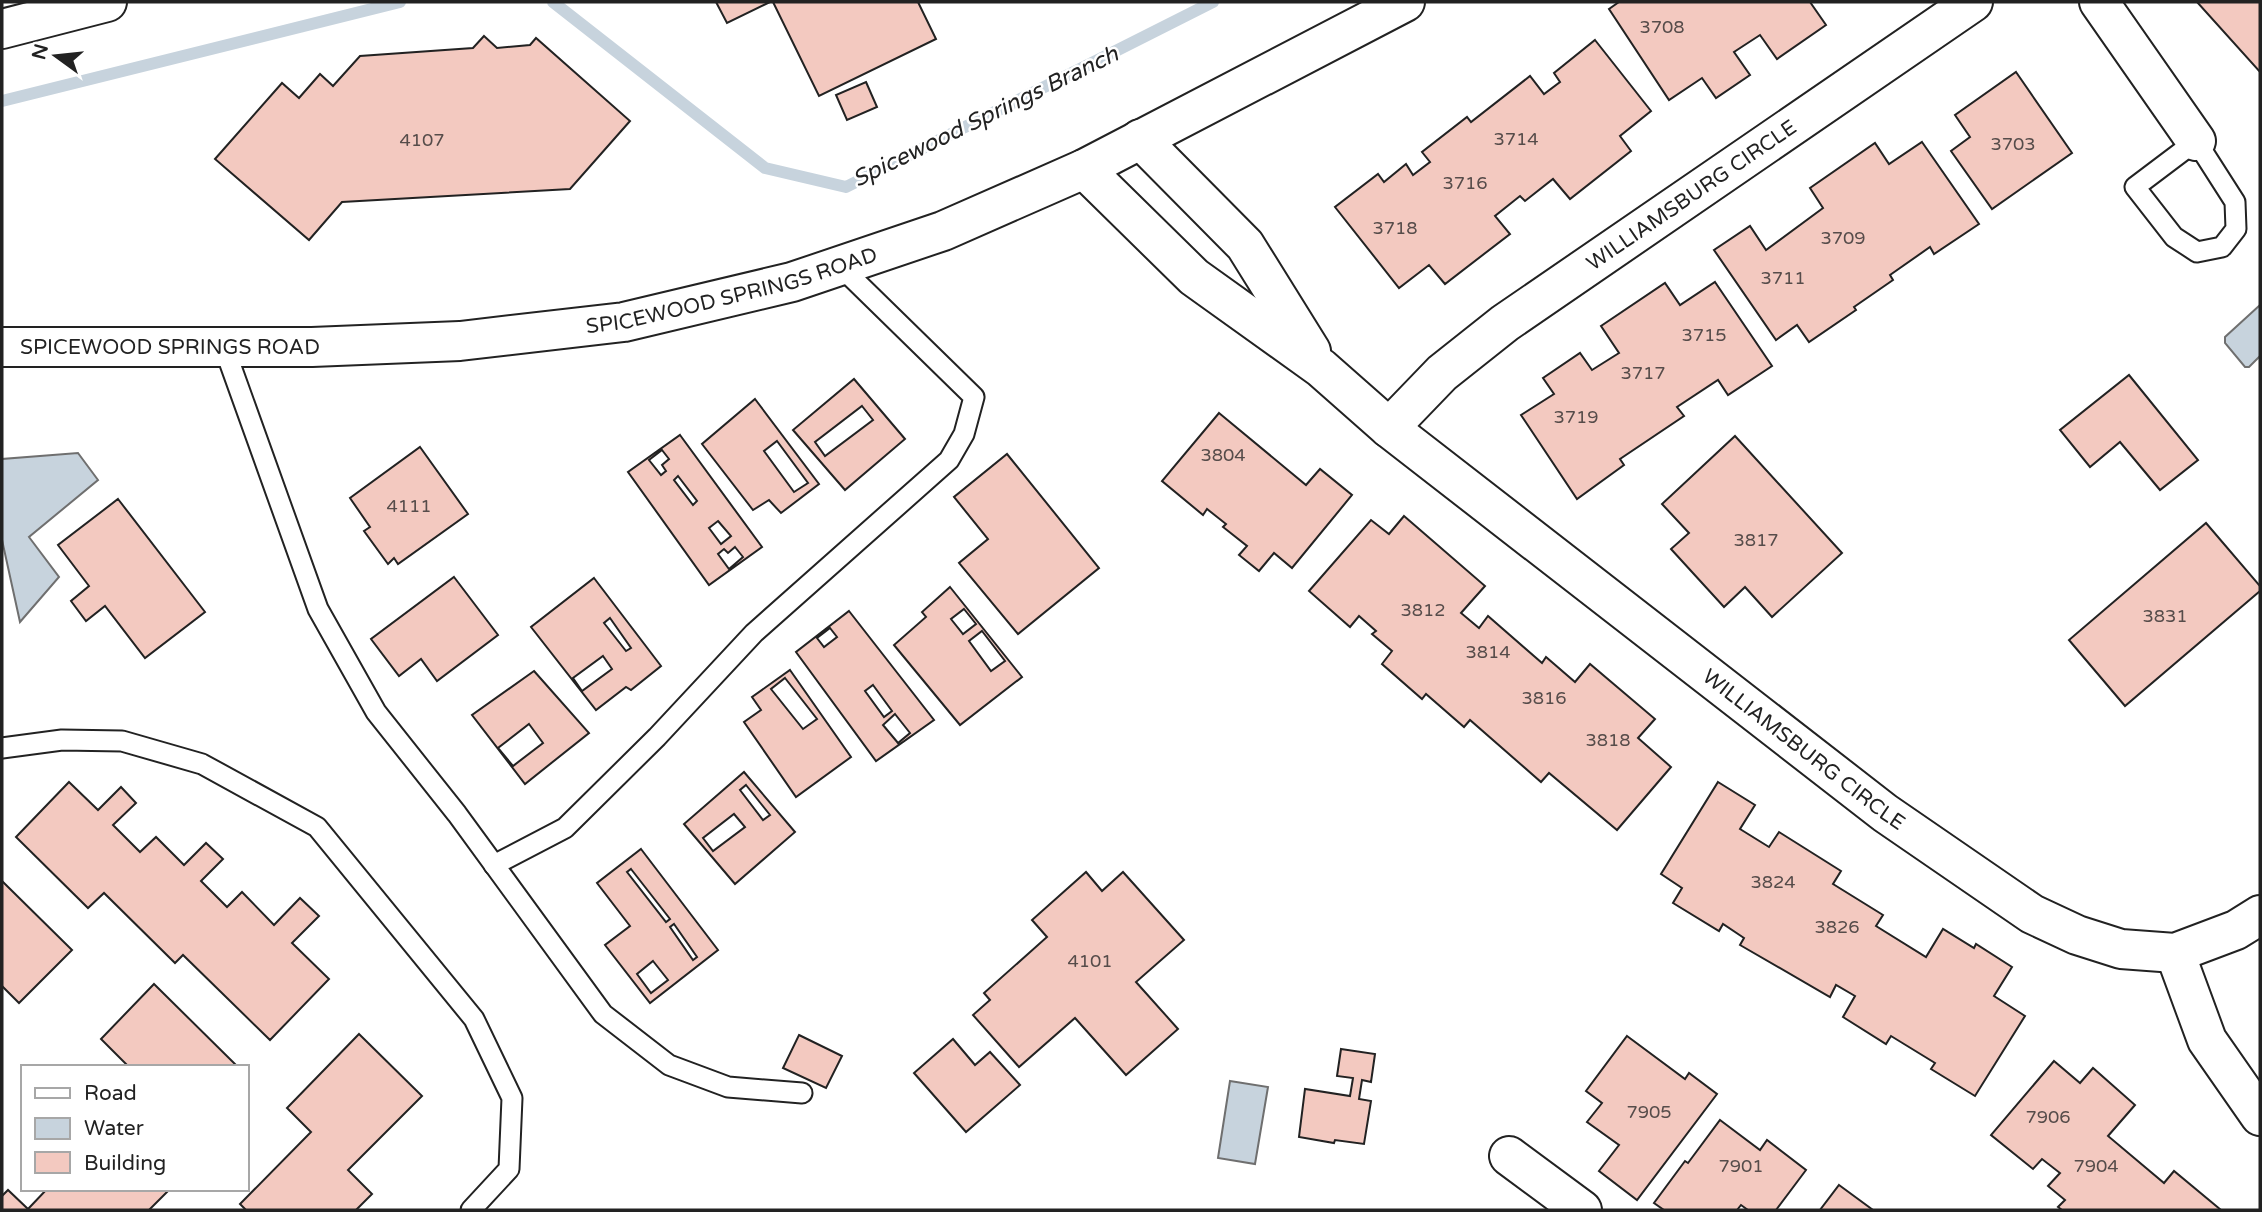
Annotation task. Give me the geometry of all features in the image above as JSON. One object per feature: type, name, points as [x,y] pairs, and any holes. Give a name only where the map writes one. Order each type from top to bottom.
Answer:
[{"type":"street","points":[[2,29],[107,2]]},
{"type":"street","name":"SPICEWOOD SPRINGS ROAD","points":[[2,347],[312,347],[460,341],[624,322],[792,282],[943,231],[1084,169],[1405,2]]},
{"type":"street","name":"WILLIAMSBURG CIRCLE","points":[[1389,428],[1442,373],[1505,323],[1973,2]]},
{"type":"street","points":[[2099,2],[2196,141]]},
{"type":"street","name":"WILLIAMSBURG CIRCLE","points":[[1140,139],[1245,245],[1321,368]]},
{"type":"street","name":"WILLIAMSBURG CIRCLE","points":[[1084,169],[1194,277],[1321,368],[1389,428],[1885,813],[2032,914],[2077,935],[2121,949],[2175,953],[2236,930],[2260,915]]},
{"type":"street","points":[[2175,953],[2207,1040],[2260,1116]]},
{"type":"street","points":[[1509,1156],[1582,1210]]},
{"type":"lane","points":[[2196,141],[2235,202],[2236,229],[2222,247],[2197,252],[2174,237],[2134,187],[2196,141]]},
{"type":"lane","points":[[494,865],[565,828],[657,737],[754,634],[949,460],[964,434],[975,397],[840,266]]},
{"type":"lane","points":[[224,347],[318,609],[376,712],[494,865],[603,1014],[669,1065],[728,1087],[802,1094]]},
{"type":"lane","points":[[2,748],[62,740],[122,741],[202,764],[317,827],[474,1019],[512,1098],[509,1168],[471,1210]]},
{"type":"water","points":[[2260,305],[2260,356],[2249,367],[2245,367],[2225,343],[2225,337]]},
{"type":"water","points":[[78,453],[98,480],[29,537],[59,577],[20,622],[2,540],[2,459]]},
{"type":"water","points":[[1230,1081],[1268,1087],[1255,1164],[1218,1158]]},
{"type":"building","points":[[716,2],[770,2],[727,23]]},
{"type":"building","points":[[773,2],[918,2],[936,39],[819,96]]},
{"type":"building","points":[[1619,2],[1810,2],[1826,25],[1777,59],[1760,35],[1734,52],[1750,75],[1716,98],[1702,78],[1669,100],[1609,9]]},
{"type":"building","points":[[2197,2],[2260,2],[2260,72]]},
{"type":"building","points":[[484,36],[497,48],[530,45],[536,38],[630,121],[570,189],[342,202],[309,240],[215,159],[282,83],[299,98],[320,74],[333,86],[360,56],[473,48]]},
{"type":"building","points":[[1595,40],[1651,111],[1620,136],[1631,151],[1570,199],[1553,179],[1525,201],[1520,196],[1495,216],[1510,234],[1445,284],[1429,265],[1399,288],[1335,207],[1378,174],[1384,182],[1406,164],[1413,175],[1430,162],[1422,152],[1467,117],[1471,122],[1530,76],[1544,94],[1560,82],[1554,73]]},
{"type":"building","points":[[2016,72],[2072,153],[1992,209],[1951,151],[1970,137],[1955,115]]},
{"type":"building","points":[[866,82],[877,107],[847,120],[836,95]]},
{"type":"building","points":[[1922,142],[1979,224],[1934,254],[1930,247],[1890,275],[1893,280],[1854,307],[1856,310],[1809,342],[1797,325],[1776,340],[1714,250],[1750,226],[1766,250],[1823,208],[1810,188],[1875,143],[1889,164]]},
{"type":"building","points":[[1715,282],[1772,366],[1728,395],[1718,380],[1677,407],[1684,416],[1620,459],[1624,465],[1577,499],[1521,415],[1554,394],[1543,378],[1580,353],[1592,370],[1619,353],[1601,326],[1665,283],[1680,305]]},
{"type":"building","points":[[2129,375],[2198,460],[2160,490],[2120,442],[2090,467],[2060,430]]},
{"type":"building","points":[[854,379],[905,439],[845,490],[793,430]],"holes":[[[862,406],[873,420],[825,456],[815,442]]]},
{"type":"building","points":[[755,399],[819,484],[781,513],[769,500],[753,510],[702,444]],"holes":[[[777,441],[808,483],[794,492],[764,451]]]},
{"type":"building","points":[[1219,413],[1306,485],[1320,469],[1352,495],[1292,568],[1274,553],[1259,571],[1239,555],[1247,546],[1223,527],[1226,524],[1207,509],[1203,515],[1162,481]]},
{"type":"building","points":[[680,435],[762,547],[709,585],[628,472]],"holes":[[[662,450],[669,459],[662,465],[666,471],[661,475],[649,460]],[[678,476],[697,501],[693,505],[674,480]],[[718,521],[731,536],[721,544],[709,528]],[[735,547],[743,557],[729,569],[718,554],[724,549],[728,553]]]},
{"type":"building","points":[[1735,436],[1842,553],[1772,617],[1745,587],[1724,607],[1671,549],[1689,533],[1662,504]]},
{"type":"building","points":[[420,447],[468,514],[398,564],[394,558],[388,564],[364,531],[370,527],[350,498]]},
{"type":"building","points":[[1007,454],[1099,568],[1018,634],[959,563],[988,539],[954,497]]},
{"type":"building","points":[[118,499],[205,612],[145,658],[105,606],[86,621],[71,601],[89,586],[58,545]]},
{"type":"building","points":[[1404,516],[1485,586],[1461,613],[1479,628],[1488,616],[1542,663],[1546,657],[1575,682],[1590,664],[1655,719],[1638,738],[1671,767],[1617,830],[1549,773],[1541,782],[1470,720],[1464,727],[1426,694],[1422,699],[1382,664],[1392,651],[1372,634],[1376,631],[1359,616],[1350,627],[1309,591],[1371,520],[1389,534]]},
{"type":"building","points":[[2206,523],[2260,586],[2260,591],[2125,706],[2069,640]]},
{"type":"building","points":[[454,577],[498,635],[437,681],[421,659],[399,676],[371,639]]},
{"type":"building","points":[[594,578],[661,666],[631,690],[626,687],[596,710],[531,627]],"holes":[[[610,618],[631,648],[626,651],[604,623]],[[603,656],[612,669],[582,691],[573,678]]]},
{"type":"building","points":[[950,587],[1022,677],[960,725],[894,645],[926,617],[922,612]],"holes":[[[964,609],[976,624],[963,634],[951,619]],[[982,631],[1005,661],[991,671],[969,641]]]},
{"type":"building","points":[[849,611],[934,720],[876,761],[796,652]],"holes":[[[830,628],[837,637],[824,647],[817,638]],[[873,685],[892,711],[884,717],[865,691]],[[895,714],[910,733],[898,743],[883,725]]]},
{"type":"building","points":[[790,670],[851,757],[796,797],[744,722],[761,710],[752,697]],"holes":[[[785,678],[817,719],[803,729],[771,689]]]},
{"type":"building","points":[[534,671],[589,733],[525,784],[472,715]],"holes":[[[529,724],[543,743],[513,766],[498,748]]]},
{"type":"building","points":[[744,772],[795,832],[735,884],[684,824]],"holes":[[[746,785],[770,815],[763,820],[740,790]],[[734,814],[745,827],[713,851],[703,838]]]},
{"type":"building","points":[[69,782],[98,810],[121,787],[136,803],[113,825],[140,852],[156,837],[184,865],[206,843],[223,859],[201,881],[227,907],[242,892],[274,925],[300,898],[319,916],[292,943],[329,979],[270,1040],[183,955],[175,963],[104,893],[88,908],[16,837]]},
{"type":"building","points":[[1718,782],[1755,805],[1740,829],[1769,847],[1779,832],[1841,871],[1833,884],[1883,915],[1876,926],[1926,957],[1943,929],[1974,948],[1976,944],[2012,967],[1994,996],[2025,1016],[1975,1096],[1931,1069],[1935,1063],[1891,1036],[1886,1044],[1843,1017],[1855,996],[1836,985],[1830,997],[1740,945],[1744,938],[1723,924],[1719,931],[1673,903],[1682,888],[1661,874]]},
{"type":"building","points":[[641,849],[718,950],[650,1003],[605,945],[630,926],[597,883]],"holes":[[[631,869],[670,919],[666,922],[627,872]],[[674,924],[697,957],[693,960],[670,927]],[[653,961],[668,980],[651,993],[637,974]]]},
{"type":"building","points":[[1086,872],[1102,891],[1123,872],[1184,940],[1136,982],[1178,1029],[1126,1075],[1075,1018],[1019,1067],[973,1015],[990,1000],[984,993],[1047,937],[1032,920]]},
{"type":"building","points":[[2,881],[72,950],[19,1003],[2,986]]},
{"type":"building","points":[[154,984],[236,1065],[127,1065],[101,1039]]},
{"type":"building","points":[[359,1034],[422,1096],[348,1170],[372,1194],[356,1210],[246,1210],[240,1204],[311,1132],[287,1108]]},
{"type":"building","points":[[799,1035],[842,1056],[826,1088],[783,1068]]},
{"type":"building","points":[[1627,1036],[1685,1079],[1689,1073],[1717,1094],[1637,1200],[1599,1171],[1619,1145],[1587,1122],[1602,1103],[1586,1091]]},
{"type":"building","points":[[953,1039],[975,1065],[990,1052],[1020,1085],[966,1132],[914,1073]]},
{"type":"building","points":[[1341,1049],[1375,1054],[1371,1082],[1362,1080],[1359,1099],[1371,1101],[1364,1144],[1335,1140],[1334,1143],[1299,1137],[1305,1089],[1350,1096],[1353,1078],[1337,1076]]},
{"type":"building","points":[[2054,1061],[2080,1083],[2093,1068],[2135,1105],[2108,1136],[2164,1183],[2174,1171],[2221,1210],[2062,1210],[2058,1207],[2065,1200],[2048,1186],[2060,1173],[2042,1159],[2033,1169],[1991,1135]]},
{"type":"building","points":[[1720,1120],[1760,1150],[1767,1140],[1806,1170],[1776,1210],[1748,1210],[1741,1205],[1737,1210],[1664,1210],[1654,1203],[1685,1161],[1688,1163]]},
{"type":"building","points":[[1839,1185],[1873,1210],[1820,1210]]},
{"type":"building","points":[[8,1190],[28,1209],[45,1191],[168,1191],[149,1210],[2,1210],[2,1196]]},
{"type":"waterway","name":"Spicewood Springs Branch","points":[[2,101],[400,2]]},
{"type":"waterway","name":"Spicewood Springs Branch","points":[[553,2],[765,168],[846,187],[1213,2]]}]
